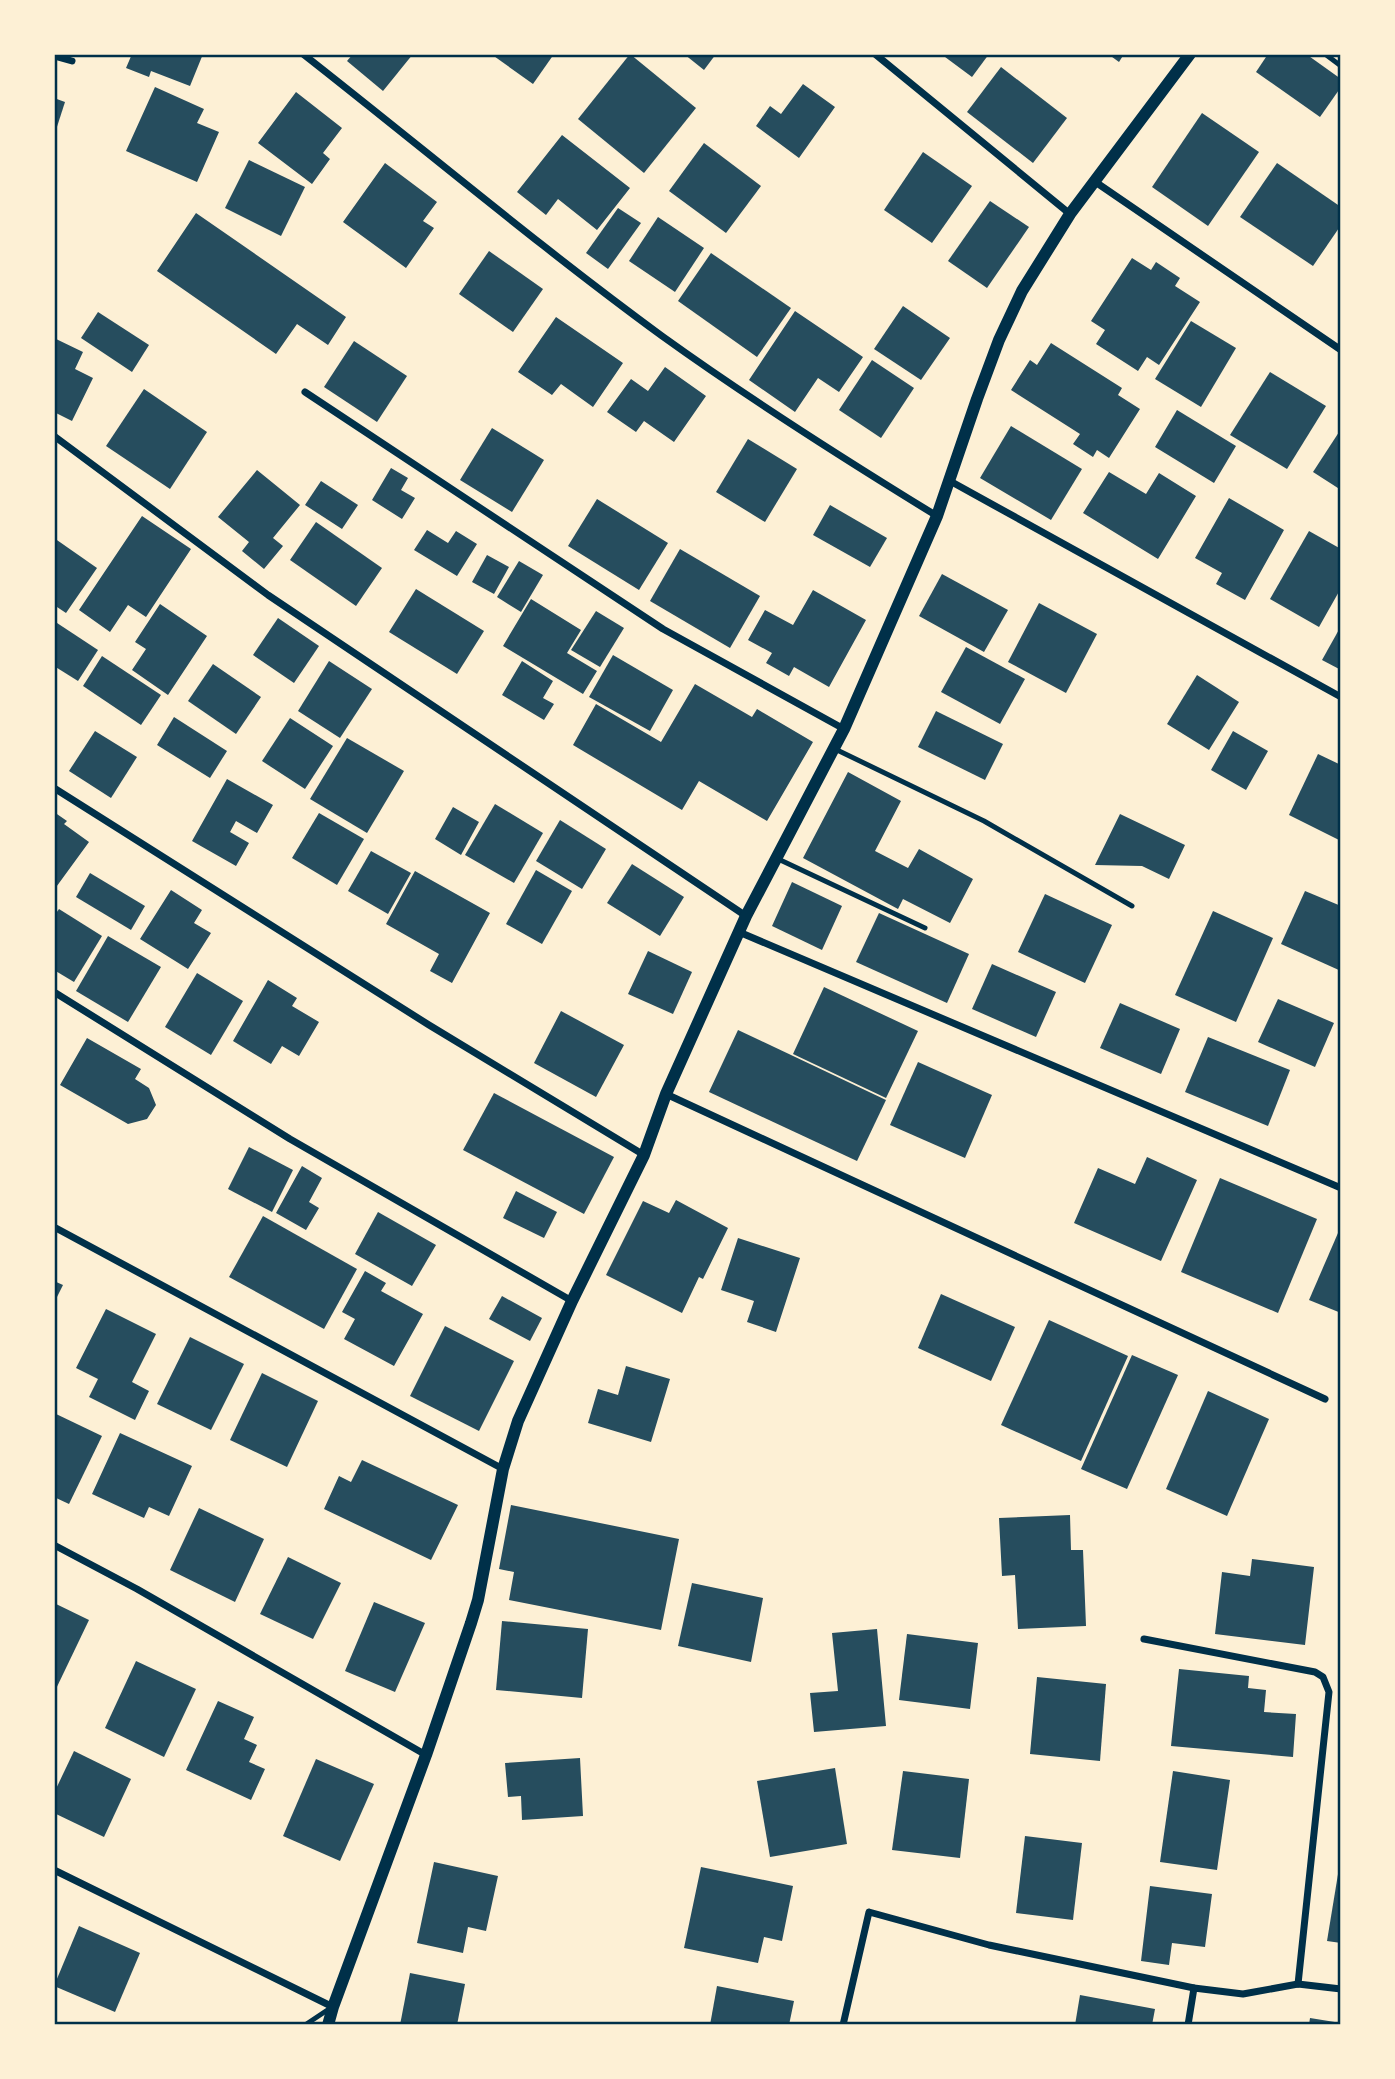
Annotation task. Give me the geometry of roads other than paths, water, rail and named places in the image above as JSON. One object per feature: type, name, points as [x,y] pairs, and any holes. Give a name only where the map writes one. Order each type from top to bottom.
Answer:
[{"type":"street","points":[[303,54],[662,335],[782,419],[937,516]]},
{"type":"street","points":[[875,54],[1070,214]]},
{"type":"street","points":[[328,2025],[426,1755],[478,1600],[503,1469],[518,1422],[572,1301],[644,1156],[666,1094],[746,916],[844,729],[937,516],[999,340],[1022,291],[1070,214],[1190,54]]},
{"type":"street","points":[[54,56],[72,61]]},
{"type":"street","points":[[1094,181],[1341,350]]},
{"type":"street","points":[[305,392],[663,629],[844,729]]},
{"type":"street","points":[[54,436],[268,596],[746,916]]},
{"type":"street","points":[[950,481],[1341,697]]},
{"type":"street","points":[[54,788],[429,1025],[644,1156]]},
{"type":"street","points":[[740,932],[1341,1188]]},
{"type":"street","points":[[54,992],[290,1139],[572,1301]]},
{"type":"street","points":[[666,1094],[1325,1399]]},
{"type":"street","points":[[54,1227],[503,1469]]},
{"type":"street","points":[[54,1545],[137,1589],[426,1755]]},
{"type":"street","points":[[1144,1639],[1315,1672],[1327,1685],[1329,1692],[1298,1983]]},
{"type":"street","points":[[54,1870],[333,2007]]},
{"type":"street","points":[[843,2025],[869,1912],[989,1945],[1194,1988],[1243,1994],[1298,1983],[1341,1989]]},
{"type":"street","points":[[1188,2025],[1194,1988]]},
{"type":"lane","points":[[1325,54],[1341,66]]},
{"type":"lane","points":[[834,748],[984,821],[1132,906]]},
{"type":"lane","points":[[776,858],[925,928]]},
{"type":"lane","points":[[305,2025],[333,2007]]}]
